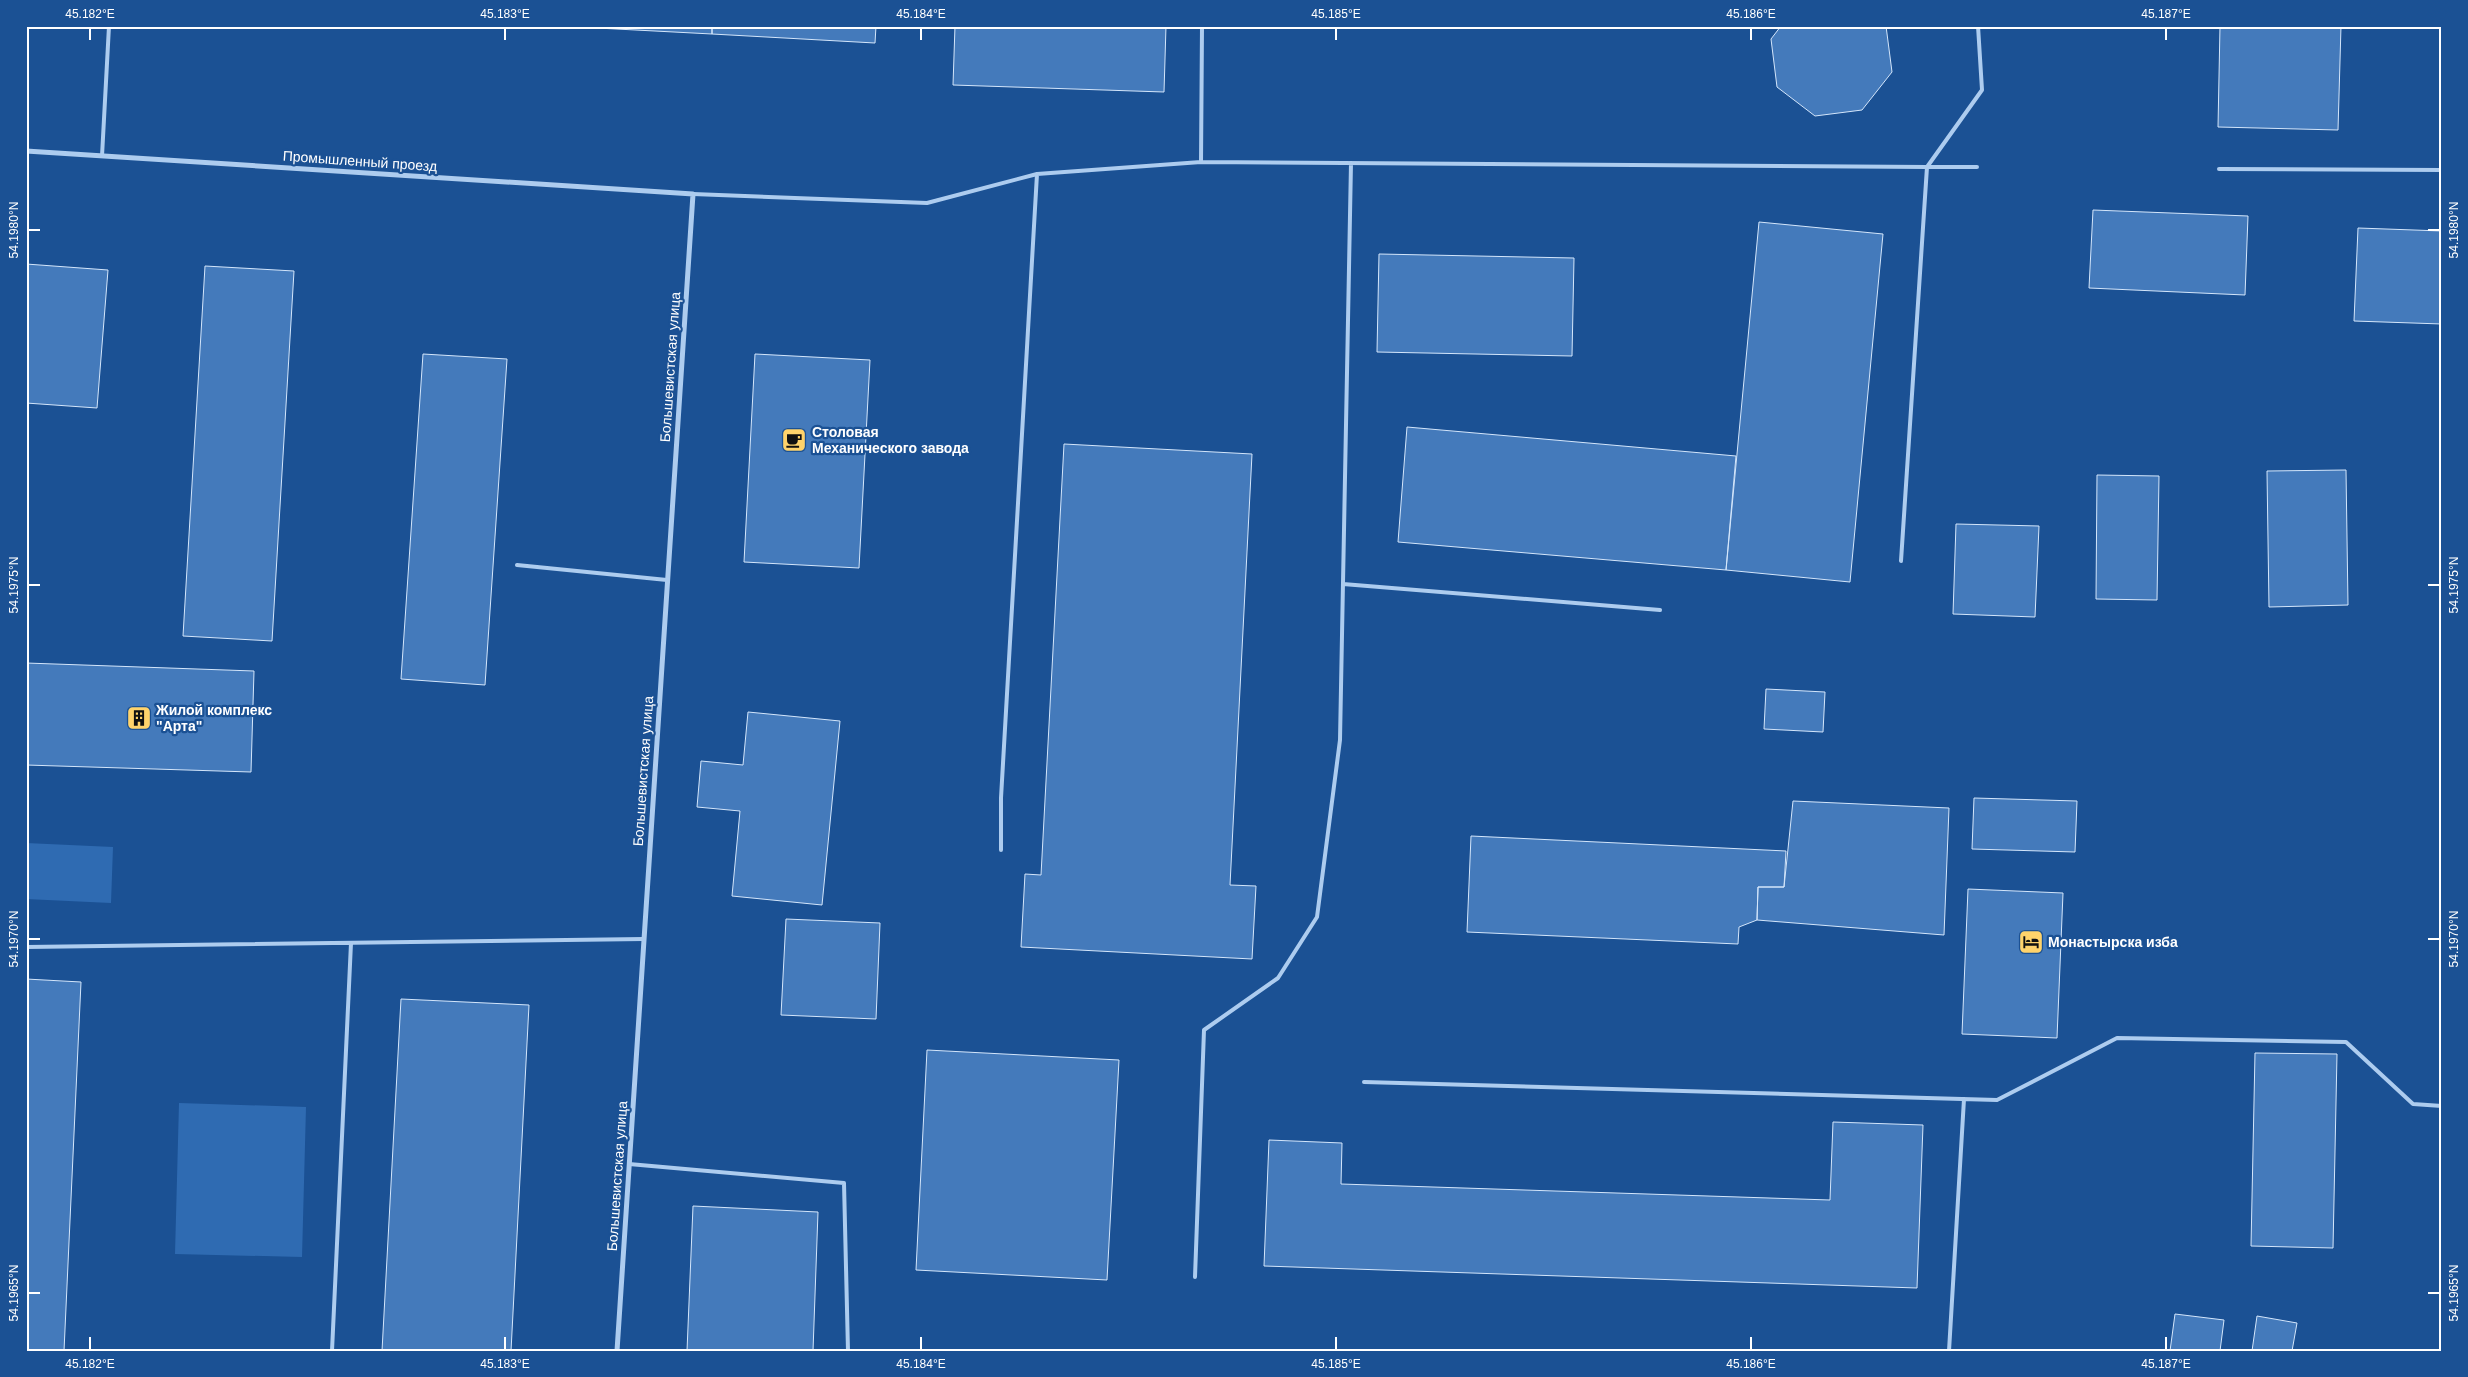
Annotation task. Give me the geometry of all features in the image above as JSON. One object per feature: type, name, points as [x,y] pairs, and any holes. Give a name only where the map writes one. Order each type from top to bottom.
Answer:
[{"type":"street","name":"Промышленный проезд","points":[[26,151],[692,194]]},
{"type":"street","name":"Большевистская улица","points":[[617,1351],[692,194]]},
{"type":"lane","points":[[102,156],[108,26]]},
{"type":"lane","points":[[1201,162],[1202,26]]},
{"type":"lane","points":[[1901,561],[1927,167],[1982,90],[1978,26]]},
{"type":"lane","points":[[692,194],[927,203],[1037,174],[1201,162],[1977,167]]},
{"type":"lane","points":[[1196,1276],[1204,1030],[1278,978],[1317,917],[1340,740],[1351,163]]},
{"type":"lane","points":[[2219,169],[2442,170]]},
{"type":"lane","points":[[1001,850],[1001,788],[1037,174]]},
{"type":"lane","points":[[517,565],[667,580]]},
{"type":"lane","points":[[1343,584],[1660,610]]},
{"type":"lane","points":[[26,947],[644,939]]},
{"type":"lane","points":[[332,1351],[351,943]]},
{"type":"lane","points":[[1364,1082],[1997,1100],[2117,1038],[2346,1042],[2413,1104],[2442,1106]]},
{"type":"lane","points":[[1949,1351],[1964,1099]]},
{"type":"lane","points":[[629,1164],[844,1183],[848,1351]]},
{"type":"shaded area","points":[[26,843],[113,847],[111,903],[26,899]]},
{"type":"shaded area","points":[[179,1103],[306,1107],[302,1257],[175,1254]]},
{"type":"building","points":[[559,26],[712,26],[712,34]]},
{"type":"building","points":[[712,26],[876,26],[875,43],[712,34]]},
{"type":"building","points":[[955,26],[1166,26],[1164,92],[953,85]]},
{"type":"building","points":[[1781,26],[1886,26],[1892,72],[1862,110],[1815,116],[1777,87],[1771,39]]},
{"type":"building","points":[[2220,26],[2341,26],[2338,130],[2218,127]]},
{"type":"building","points":[[2093,210],[2248,216],[2245,295],[2089,288]]},
{"type":"building","points":[[1759,222],[1883,234],[1850,582],[1726,570]]},
{"type":"building","points":[[2358,228],[2442,231],[2442,324],[2354,321]]},
{"type":"building","points":[[1379,254],[1574,258],[1572,356],[1377,352]]},
{"type":"building","points":[[26,264],[108,270],[97,408],[26,403]]},
{"type":"building","points":[[205,266],[294,271],[272,641],[183,636]]},
{"type":"building","points":[[423,354],[507,359],[485,685],[401,679]]},
{"type":"building","points":[[755,354],[870,360],[859,568],[744,562]]},
{"type":"building","points":[[1407,427],[1736,456],[1726,570],[1398,542]]},
{"type":"building","points":[[1064,444],[1252,454],[1230,885],[1256,886],[1252,959],[1021,947],[1025,874],[1041,875]]},
{"type":"building","points":[[2346,470],[2348,605],[2269,607],[2267,471]]},
{"type":"building","points":[[2097,475],[2159,476],[2157,600],[2096,599]]},
{"type":"building","points":[[1956,524],[2039,526],[2035,617],[1953,614]]},
{"type":"building","name":"Жилой комплекс \"Арта\"","points":[[26,663],[254,671],[251,772],[26,765]]},
{"type":"building","points":[[1766,689],[1825,692],[1823,732],[1764,729]]},
{"type":"building","points":[[748,712],[840,721],[822,905],[732,896],[740,811],[697,807],[701,761],[743,765]]},
{"type":"building","points":[[1974,798],[2077,801],[2075,852],[1972,849]]},
{"type":"building","points":[[1793,801],[1949,808],[1944,935],[1757,920],[1758,887],[1784,887]]},
{"type":"building","points":[[1471,836],[1786,851],[1784,887],[1758,887],[1757,920],[1739,927],[1738,944],[1467,932]]},
{"type":"building","points":[[1968,889],[2063,893],[2057,1038],[1962,1034]]},
{"type":"building","points":[[786,919],[880,923],[876,1019],[781,1015]]},
{"type":"building","points":[[26,979],[81,982],[64,1351],[26,1351]]},
{"type":"building","points":[[401,999],[529,1005],[511,1351],[382,1351]]},
{"type":"building","points":[[927,1050],[1119,1060],[1107,1280],[916,1270]]},
{"type":"building","points":[[2255,1053],[2337,1054],[2333,1248],[2251,1246]]},
{"type":"building","points":[[1833,1122],[1923,1125],[1917,1288],[1264,1266],[1269,1140],[1342,1143],[1341,1184],[1830,1200]]},
{"type":"building","points":[[693,1206],[818,1212],[813,1351],[687,1351]]},
{"type":"building","points":[[2175,1314],[2224,1320],[2220,1351],[2170,1351]]},
{"type":"building","points":[[2257,1316],[2297,1323],[2292,1351],[2252,1351]]},
{"type":"place","name":"Столовая Механического завода","points":[[794,440]]},
{"type":"place","name":"Жилой комплекс \"Арта\"","points":[[139,718]]},
{"type":"place","name":"Монастырска изба","points":[[2031,942]]}]
